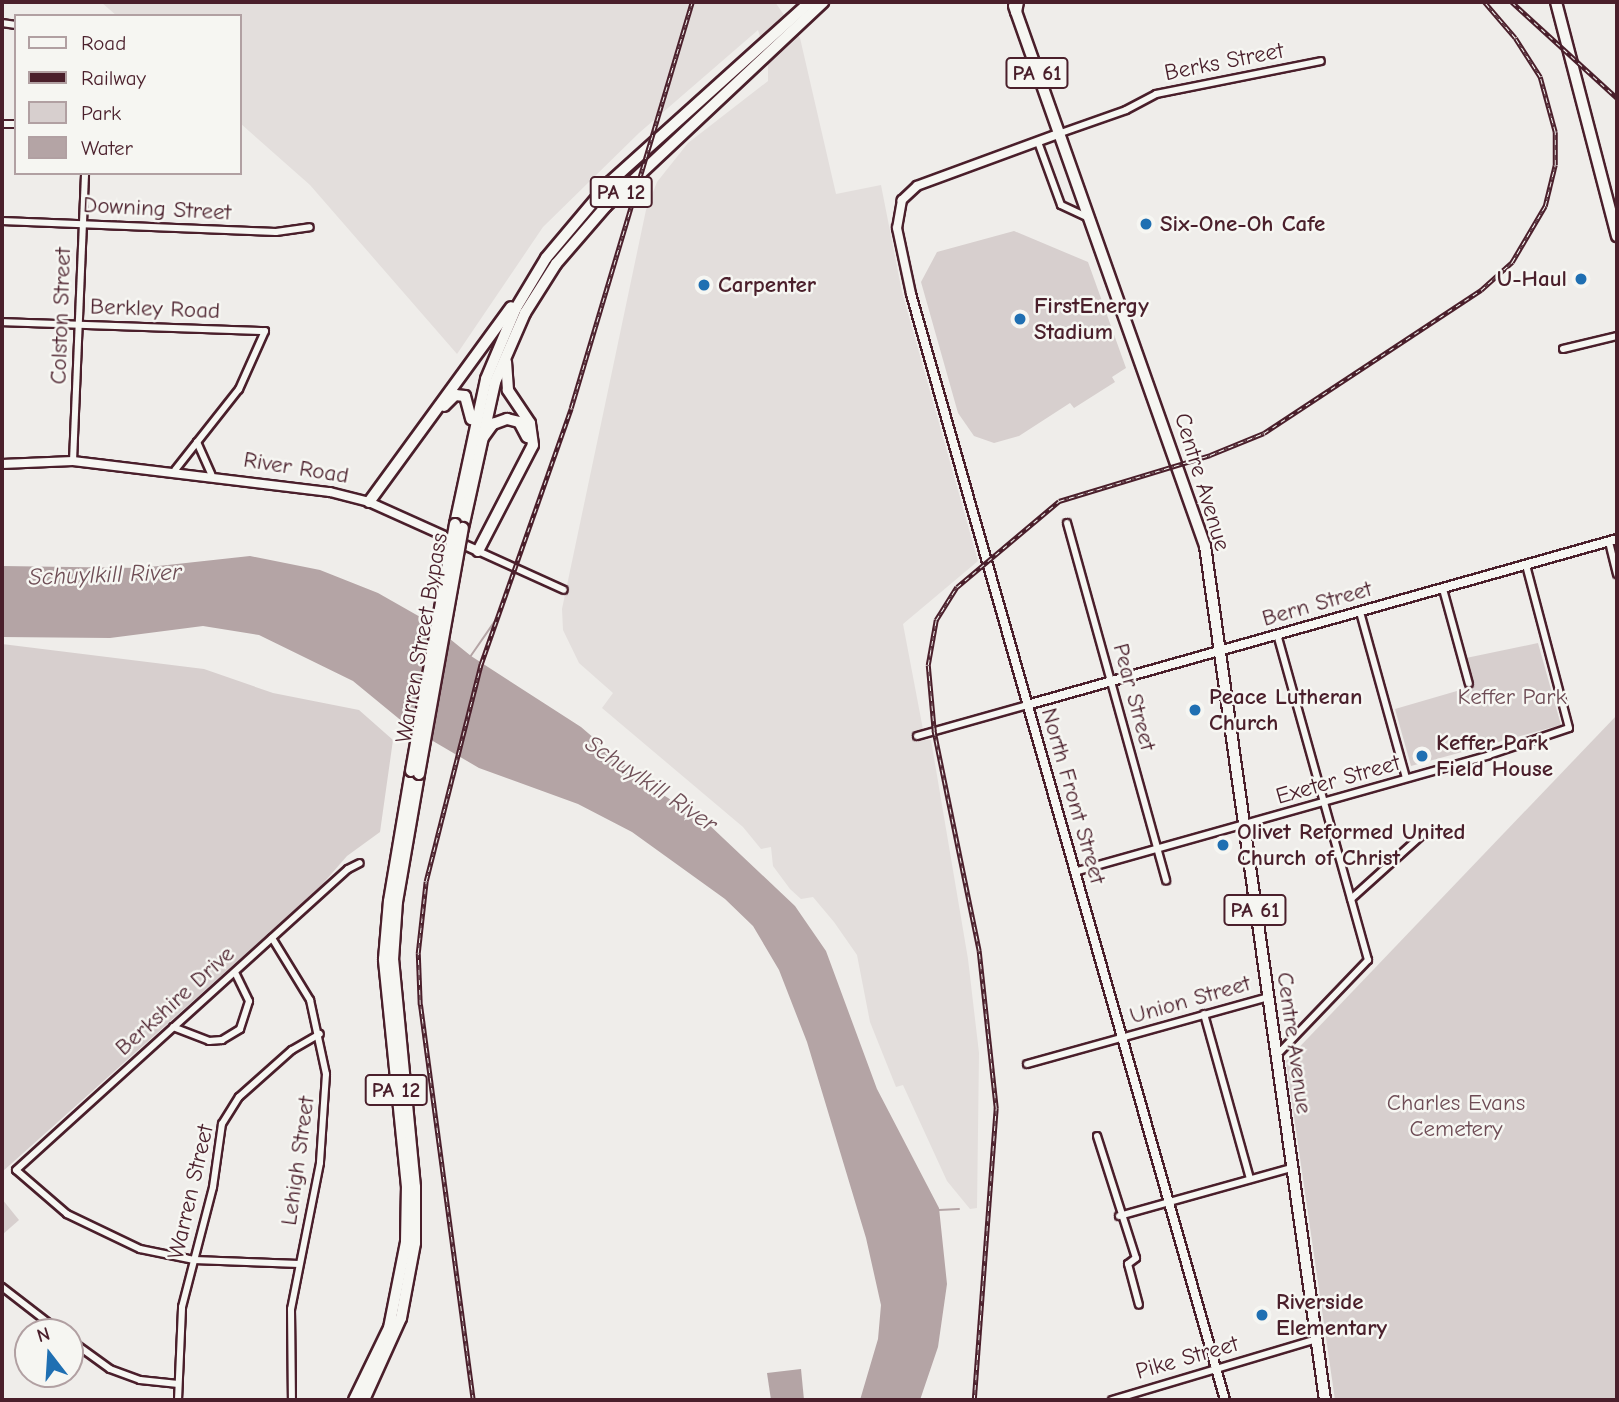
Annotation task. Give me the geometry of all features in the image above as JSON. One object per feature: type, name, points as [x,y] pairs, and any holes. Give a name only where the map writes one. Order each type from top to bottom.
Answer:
[{"type":"highway","name":"Warren Street Bypass","points":[[459,526],[489,400],[510,346],[535,296],[579,235],[806,8],[823,2]]},
{"type":"highway","points":[[806,8],[832,2]]},
{"type":"highway","name":"Warren Street Bypass","points":[[354,1400],[393,1316],[406,1242],[407,1187],[384,960],[389,901],[459,526],[471,436],[496,351],[536,274],[603,189],[758,55]]},
{"type":"highway","points":[[369,502],[536,274]]},
{"type":"highway","points":[[478,551],[533,445],[530,423],[506,384],[510,346]]},
{"type":"highway","points":[[369,502],[455,396],[470,402],[471,436]]},
{"type":"highway","points":[[475,455],[485,433],[498,421],[512,419],[525,428],[524,455],[478,551]]},
{"type":"highway","name":"Warren Street Bypass","points":[[364,1400],[401,1318],[415,1243],[414,1177],[393,960],[398,892],[415,772]]},
{"type":"main road","name":"Centre Avenue","points":[[1007,2],[1016,5],[1058,134],[1202,533],[1325,1400]]},
{"type":"main road","points":[[1556,2],[1617,236]]},
{"type":"street","name":"Berks Street","points":[[1058,134],[1126,110],[1156,94],[1321,61]]},
{"type":"street","points":[[1058,134],[1038,142],[1061,205],[1089,219]]},
{"type":"street","name":"North Front Street","points":[[1038,142],[917,186],[902,200],[897,221],[911,294],[1225,1400]]},
{"type":"street","name":"Colston Street","points":[[73,461],[85,175]]},
{"type":"street","name":"Downing Street","points":[[2,220],[276,232],[310,227]]},
{"type":"street","name":"Berkley Road","points":[[2,321],[265,331],[239,389],[197,442]]},
{"type":"street","points":[[1563,349],[1617,336]]},
{"type":"street","points":[[175,470],[197,442],[211,474]]},
{"type":"street","name":"River Road","points":[[2,464],[73,461],[175,470],[369,502],[564,590]]},
{"type":"street","name":"Pear Street","points":[[1067,523],[1166,881]]},
{"type":"street","points":[[1613,540],[1617,574]]},
{"type":"street","name":"Bern Street","points":[[1027,705],[1613,540]]},
{"type":"street","name":"Exeter Street","points":[[1074,872],[1324,802],[1569,728],[1525,565]]},
{"type":"street","points":[[1443,589],[1469,684]]},
{"type":"street","points":[[1360,612],[1406,778]]},
{"type":"street","points":[[1276,1056],[1368,960],[1277,635]]},
{"type":"street","points":[[917,736],[1027,705]]},
{"type":"street","points":[[1351,899],[1422,835]]},
{"type":"street","name":"Berkshire Drive","points":[[194,1260],[140,1249],[92,1229],[53,1204],[16,1170],[348,869],[360,863]]},
{"type":"street","name":"Lehigh Street","points":[[272,938],[305,987],[320,1034],[326,1074],[323,1137],[299,1264],[289,1342],[292,1400]]},
{"type":"street","points":[[173,1027],[209,1041],[222,1040],[240,1029],[249,1001],[235,972]]},
{"type":"street","name":"Union Street","points":[[1027,1064],[1268,997]]},
{"type":"street","points":[[1204,1014],[1250,1179]]},
{"type":"street","name":"Warren Street","points":[[178,1400],[176,1384],[182,1307],[213,1187],[222,1124],[234,1102],[292,1049],[320,1034]]},
{"type":"street","points":[[1097,1136],[1119,1216],[1136,1258],[1128,1264],[1139,1305]]},
{"type":"street","points":[[1119,1216],[1292,1168]]},
{"type":"street","points":[[194,1260],[299,1264]]},
{"type":"street","points":[[2,1287],[42,1318]]},
{"type":"street","name":"Pike Street","points":[[1112,1400],[1316,1339]]},
{"type":"street","points":[[84,1350],[110,1369],[140,1380],[176,1384]]},
{"type":"shaded area","points":[[101,2],[775,2],[800,38],[836,194],[881,185],[902,292],[978,561],[903,624],[925,740],[931,740],[968,959],[979,1053],[977,1208],[970,1209],[947,1181],[903,1085],[896,1087],[870,1022],[857,955],[834,922],[813,897],[801,899],[790,889],[773,866],[771,847],[761,849],[743,827],[602,708],[613,693],[579,663],[563,630],[562,609],[646,210],[657,182],[688,143],[768,81],[768,62],[758,30],[639,133],[543,227],[457,354],[310,185],[242,125],[242,14],[115,14]]},
{"type":"green space","name":"FirstEnergy Stadium","points":[[1014,231],[1088,262],[1126,368],[1112,377],[1115,382],[1074,408],[1070,403],[1019,436],[994,443],[974,436],[958,413],[921,282],[937,252]]},
{"type":"green space","name":"Keffer Park","points":[[1538,643],[1561,725],[1411,766],[1395,709],[1474,686],[1466,658]]},
{"type":"green space","points":[[2,644],[204,669],[273,693],[359,710],[393,740],[380,832],[347,856],[319,888],[2,1172]]},
{"type":"green space","name":"Charles Evans Cemetery","points":[[1617,715],[1617,1400],[1335,1400],[1286,1061]]},
{"type":"green space","points":[[2,1199],[19,1220],[2,1235]]},
{"type":"water","name":"Schuylkill River","points":[[250,556],[320,570],[378,593],[429,622],[471,656],[581,727],[652,788],[705,821],[795,906],[826,951],[877,1089],[939,1208],[947,1284],[938,1347],[920,1400],[860,1400],[878,1339],[881,1305],[866,1238],[807,1042],[779,970],[753,926],[725,899],[632,832],[578,804],[479,768],[409,727],[353,681],[259,635],[203,626],[110,638],[2,637],[2,566],[140,568]]},
{"type":"water","points":[[801,1369],[804,1400],[771,1400],[767,1373]]},
{"type":"waterway","points":[[470,657],[497,618]]},
{"type":"waterway","points":[[939,1210],[959,1209]]},
{"type":"railway","points":[[473,1400],[420,1005],[418,953],[426,881],[481,664],[571,408],[692,2]]},
{"type":"railway","points":[[974,1400],[996,1108],[979,951],[934,731],[928,665],[936,620],[957,587],[1059,501],[1210,455],[1264,433],[1481,290],[1512,262],[1545,206],[1555,165],[1555,132],[1540,77],[1515,38],[1484,2]]},
{"type":"railway","points":[[1512,2],[1617,98]]},
{"type":"place","name":"Six-One-Oh Cafe","points":[[1146,224]]},
{"type":"place","name":"U-Haul","points":[[1581,279]]},
{"type":"place","name":"Carpenter","points":[[704,285]]},
{"type":"place","name":"FirstEnergy Stadium","points":[[1020,319]]},
{"type":"place","name":"Peace Lutheran Church","points":[[1195,710]]},
{"type":"place","name":"Keffer Park Field House","points":[[1422,756]]},
{"type":"place","name":"Olivet Reformed United Church of Christ","points":[[1223,845]]},
{"type":"place","name":"Riverside Elementary","points":[[1262,1315]]}]
